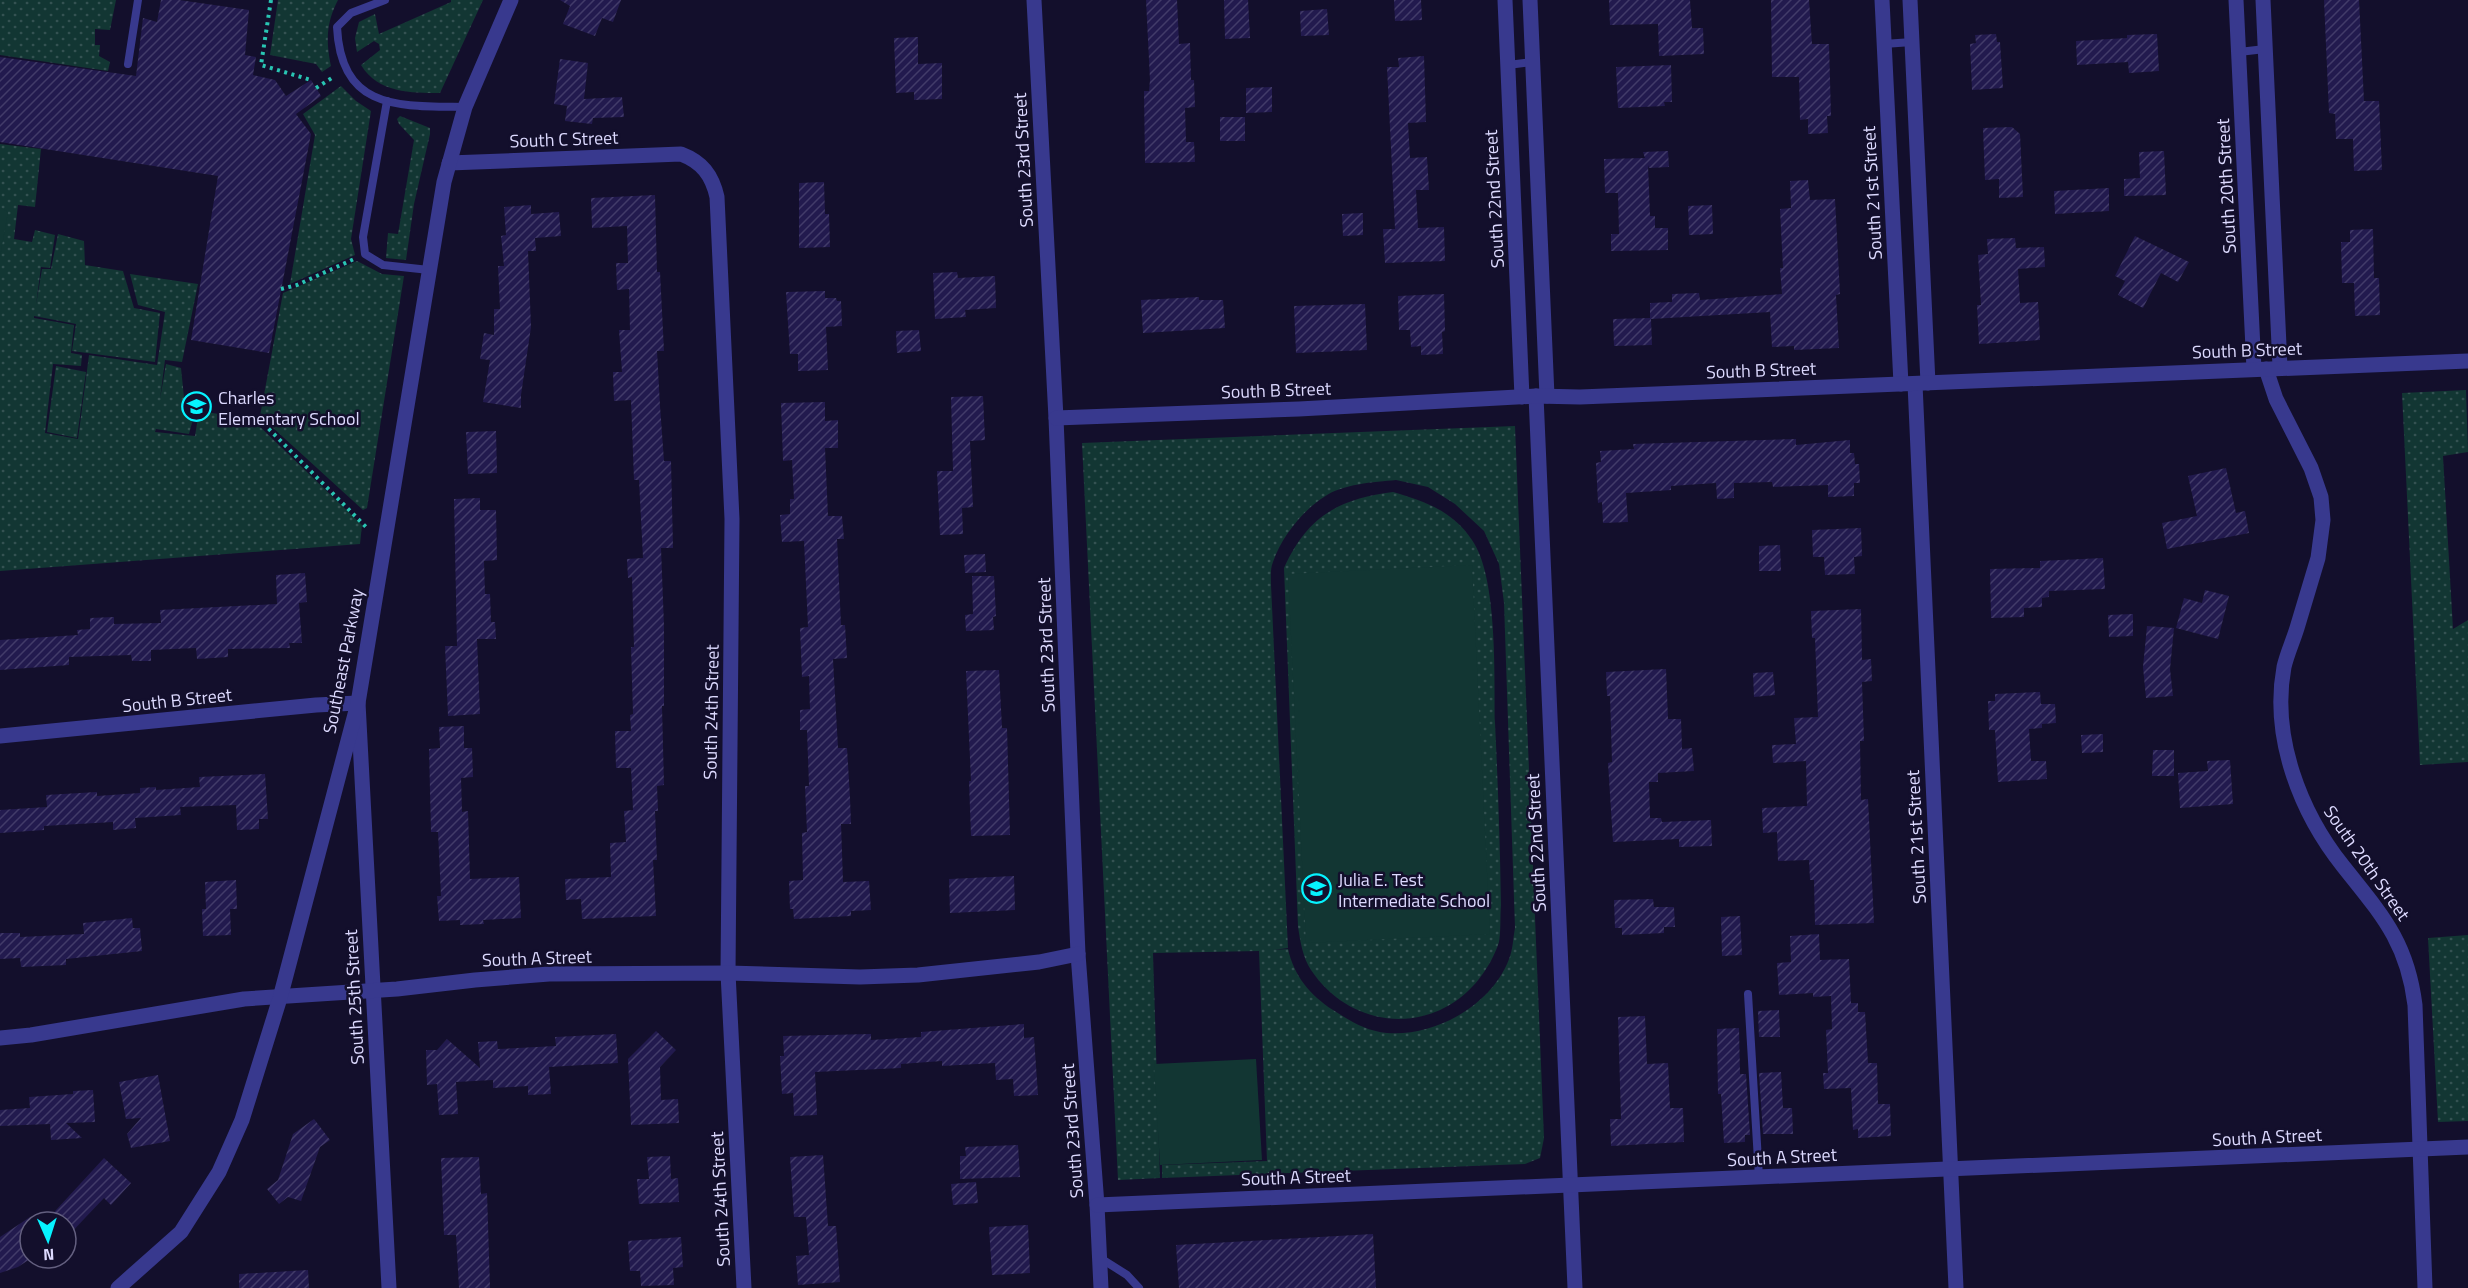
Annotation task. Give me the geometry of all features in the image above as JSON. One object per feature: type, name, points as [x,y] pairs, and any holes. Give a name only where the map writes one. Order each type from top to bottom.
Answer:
[{"type":"street","name":"Southeast Parkway","points":[[118,1288],[181,1232],[219,1172],[242,1120],[280,998],[358,703],[429,270],[449,163],[465,107],[511,0]]},
{"type":"street","name":"South 23rd Street","points":[[1034,0],[1056,418],[1078,954],[1101,1288]]},
{"type":"street","name":"South 22nd Street","points":[[1505,0],[1508,65],[1535,397],[1575,1288]]},
{"type":"street","name":"South 22nd Street","points":[[1530,0],[1533,62],[1535,397]]},
{"type":"street","name":"South 21st Street","points":[[1882,0],[1915,384]]},
{"type":"street","name":"South 21st Street","points":[[1910,0],[1915,384],[1956,1288]]},
{"type":"street","name":"South 20th Street","points":[[2236,0],[2238,52],[2267,368],[2276,399],[2311,468],[2323,509],[2322,540],[2318,558],[2284,667],[2283,718],[2290,767],[2309,817],[2328,847],[2380,912],[2398,943],[2410,976],[2415,1005],[2425,1288]]},
{"type":"street","name":"South 20th Street","points":[[2263,0],[2267,368]]},
{"type":"street","name":"South C Street","points":[[449,163],[681,154]]},
{"type":"street","name":"South 24th Street","points":[[681,154],[700,164],[713,179],[717,197],[732,519],[728,973],[744,1288]]},
{"type":"street","name":"South B Street","points":[[1056,418],[2468,361]]},
{"type":"street","name":"South B Street","points":[[0,736],[316,705],[358,703]]},
{"type":"street","name":"South 25th Street","points":[[358,703],[389,1288]]},
{"type":"street","name":"South A Street","points":[[0,1038],[31,1035],[244,999],[280,998],[549,974],[728,973],[822,977],[918,975],[1039,962],[1078,954]]},
{"type":"street","name":"South A Street","points":[[1097,1205],[2468,1147]]},
{"type":"lane","points":[[128,64],[138,0]]},
{"type":"lane","points":[[385,0],[351,13],[338,27],[338,50],[346,69],[370,96],[403,106],[465,107]]},
{"type":"lane","points":[[1884,44],[1912,42]]},
{"type":"lane","points":[[2238,52],[2265,49]]},
{"type":"lane","points":[[1508,65],[1533,62]]},
{"type":"lane","points":[[387,101],[363,237],[365,254],[383,265],[429,270]]},
{"type":"lane","points":[[1748,994],[1759,1177]]},
{"type":"lane","points":[[1100,1258],[1127,1275],[1139,1288]]},
{"type":"path","points":[[272,0],[261,65],[311,80]]},
{"type":"path","points":[[316,88],[346,69]]},
{"type":"path","points":[[282,289],[297,285],[365,254]]},
{"type":"path","points":[[258,418],[366,527]]},
{"type":"green space","points":[[0,0],[116,0],[110,30],[95,29],[95,45],[100,45],[99,56],[110,62],[108,71],[0,55]]},
{"type":"green space","points":[[278,0],[338,0],[331,16],[328,32],[331,66],[322,72],[316,64],[270,55]]},
{"type":"green space","points":[[451,0],[483,0],[440,93],[396,90],[376,81],[368,74],[361,65],[380,50],[379,44],[374,41],[357,52],[355,38],[359,22],[375,14],[379,34],[451,2]]},
{"type":"green space","points":[[341,86],[356,101],[371,111],[351,239],[355,255],[290,284],[315,135],[303,114]]},
{"type":"green space","points":[[400,116],[430,128],[414,204],[406,260],[386,258],[388,233],[398,234],[414,140],[399,124],[397,119]]},
{"type":"green space","points":[[0,144],[41,149],[35,207],[18,205],[14,239],[32,242],[35,230],[55,235],[50,268],[41,267],[36,305],[42,269],[51,269],[58,234],[84,241],[85,265],[123,271],[134,308],[160,313],[155,362],[72,351],[76,324],[34,316],[34,318],[74,325],[71,353],[82,355],[81,366],[53,364],[45,433],[78,439],[89,355],[157,365],[165,312],[138,305],[130,274],[198,284],[182,362],[165,360],[160,399],[166,364],[181,368],[185,407],[196,408],[189,434],[156,429],[155,432],[195,436],[199,411],[252,419],[362,525],[360,544],[0,571]]},
{"type":"green space","points":[[0,207],[8,212],[0,257]]},
{"type":"green space","points":[[357,261],[382,274],[404,276],[367,508],[363,510],[260,416],[283,293]]},
{"type":"green space","points":[[56,366],[86,372],[77,438],[47,432]]},
{"type":"green space","points":[[2466,390],[2468,452],[2443,456],[2453,629],[2468,620],[2468,762],[2420,765],[2402,393]]},
{"type":"green space","points":[[1515,426],[1544,1138],[1540,1158],[1525,1164],[1162,1178],[1162,1165],[1267,1161],[1259,951],[1153,953],[1160,1178],[1118,1180],[1082,443]],"holes":[[[1396,480],[1428,487],[1455,504],[1484,531],[1499,564],[1504,603],[1515,928],[1510,955],[1501,976],[1476,1004],[1460,1015],[1424,1030],[1387,1033],[1358,1025],[1325,1004],[1304,984],[1294,968],[1288,949],[1274,950],[1288,948],[1271,571],[1281,544],[1293,526],[1316,503],[1331,493],[1358,484]]]},
{"type":"green space","points":[[1393,492],[1427,503],[1456,522],[1472,540],[1486,578],[1493,628],[1501,905],[1499,942],[1479,979],[1461,997],[1440,1010],[1417,1017],[1394,1019],[1370,1015],[1348,1005],[1328,990],[1311,970],[1302,949],[1298,926],[1284,568],[1303,536],[1326,514],[1356,500]]},
{"type":"green space","points":[[1472,565],[1490,934],[1306,943],[1288,574]]},
{"type":"green space","points":[[2468,935],[2468,1121],[2438,1122],[2428,938]]},
{"type":"green space","points":[[1256,1059],[1262,1160],[1160,1165],[1154,1064]]},
{"type":"building","points":[[161,0],[179,0],[249,10],[245,55],[256,57],[253,75],[275,80],[286,96],[311,80],[321,96],[296,114],[311,134],[269,353],[191,340],[218,176],[0,142],[0,57],[136,76],[143,18],[157,22]]},
{"type":"building","points":[[560,0],[621,0],[613,22],[602,18],[595,36],[563,24],[570,6]]},
{"type":"building","points":[[1146,0],[1177,0],[1179,44],[1190,43],[1191,80],[1194,80],[1195,107],[1185,108],[1186,142],[1194,142],[1195,162],[1145,163],[1144,91],[1149,91],[1150,80]]},
{"type":"building","points":[[1224,0],[1248,0],[1250,38],[1225,39]]},
{"type":"building","points":[[1394,0],[1421,0],[1422,20],[1395,21]]},
{"type":"building","points":[[1609,0],[1690,0],[1692,28],[1703,28],[1704,54],[1659,56],[1658,24],[1610,25]]},
{"type":"building","points":[[1771,0],[1809,0],[1812,44],[1829,44],[1831,116],[1827,116],[1828,133],[1808,134],[1808,119],[1800,120],[1799,77],[1772,77]]},
{"type":"building","points":[[2324,0],[2359,0],[2364,101],[2379,101],[2382,170],[2354,171],[2353,139],[2336,139],[2335,114],[2329,113]]},
{"type":"building","points":[[1327,9],[1329,35],[1301,36],[1300,11]]},
{"type":"building","points":[[1996,34],[1997,42],[2000,42],[2003,88],[1972,90],[1970,44],[1976,43],[1975,35]]},
{"type":"building","points":[[2157,34],[2159,71],[2129,73],[2128,62],[2077,65],[2076,41]]},
{"type":"building","points":[[918,37],[918,64],[942,63],[942,99],[914,100],[914,92],[896,93],[894,38]]},
{"type":"building","points":[[1424,56],[1426,122],[1408,123],[1410,158],[1427,157],[1429,190],[1416,190],[1418,228],[1444,227],[1445,261],[1385,263],[1383,229],[1395,229],[1387,67],[1399,67],[1398,58]]},
{"type":"building","points":[[560,59],[588,63],[584,99],[622,97],[624,117],[593,118],[592,124],[565,121],[567,106],[554,104]]},
{"type":"building","points":[[1671,65],[1672,102],[1664,102],[1665,106],[1618,108],[1616,67]]},
{"type":"building","points":[[1272,87],[1272,112],[1246,113],[1246,88]]},
{"type":"building","points":[[1220,117],[1245,117],[1245,141],[1220,141]]},
{"type":"building","points":[[2012,127],[2020,134],[2023,197],[1999,198],[1999,179],[1985,180],[1983,128]]},
{"type":"building","points":[[1668,151],[1669,167],[1649,168],[1648,165],[1650,216],[1655,216],[1655,228],[1668,228],[1668,250],[1611,251],[1611,234],[1619,234],[1618,193],[1605,193],[1604,159],[1645,158],[1643,152]]},
{"type":"building","points":[[2164,151],[2166,195],[2124,196],[2124,179],[2140,178],[2139,152]]},
{"type":"building","points":[[1808,180],[1810,200],[1835,199],[1840,294],[1836,295],[1839,348],[1794,350],[1794,346],[1772,347],[1770,312],[1651,319],[1652,345],[1614,346],[1613,319],[1650,318],[1650,303],[1672,302],[1672,294],[1699,293],[1700,300],[1782,294],[1780,209],[1791,208],[1790,181]]},
{"type":"building","points":[[824,182],[825,214],[829,214],[830,247],[799,248],[799,183]]},
{"type":"building","points":[[2109,188],[2109,211],[2055,214],[2054,191]]},
{"type":"building","points":[[655,195],[657,272],[660,272],[664,351],[657,351],[664,461],[671,461],[673,548],[661,548],[664,626],[664,706],[662,706],[664,785],[657,786],[658,811],[655,811],[657,860],[653,860],[656,916],[582,919],[581,899],[566,900],[565,879],[611,877],[610,843],[626,842],[624,811],[633,810],[631,768],[616,768],[615,731],[631,731],[630,715],[633,714],[631,647],[634,647],[632,577],[628,578],[627,559],[643,558],[639,480],[634,480],[631,400],[614,401],[613,372],[622,372],[619,330],[630,330],[629,289],[617,290],[616,263],[628,263],[627,226],[592,228],[591,198]]},
{"type":"building","points":[[531,205],[531,214],[559,212],[561,236],[535,238],[536,251],[528,251],[531,327],[521,408],[483,402],[490,360],[480,359],[484,333],[494,335],[494,309],[500,309],[498,266],[504,266],[501,236],[506,235],[504,207]]},
{"type":"building","points":[[1712,205],[1713,234],[1689,235],[1688,206]]},
{"type":"building","points":[[1363,213],[1363,235],[1343,236],[1342,214]]},
{"type":"building","points":[[2373,229],[2374,278],[2379,278],[2380,315],[2355,316],[2354,283],[2342,283],[2341,242],[2350,242],[2350,230]]},
{"type":"building","points":[[2135,236],[2189,262],[2178,282],[2161,273],[2143,308],[2118,295],[2125,281],[2115,276]]},
{"type":"building","points":[[2015,238],[2016,248],[2044,247],[2045,267],[2018,269],[2020,303],[2038,302],[2040,340],[1979,344],[1977,305],[1981,305],[1978,255],[1988,254],[1987,239]]},
{"type":"building","points":[[957,272],[958,278],[995,276],[996,308],[965,310],[966,317],[935,319],[933,273]]},
{"type":"building","points":[[825,291],[825,298],[836,298],[837,301],[841,301],[842,326],[826,327],[828,370],[798,371],[798,354],[790,354],[786,292]]},
{"type":"building","points":[[1444,294],[1443,354],[1421,355],[1421,346],[1411,347],[1410,330],[1399,330],[1398,296]]},
{"type":"building","points":[[1199,297],[1199,300],[1223,300],[1225,328],[1143,333],[1141,300]]},
{"type":"building","points":[[1365,304],[1367,350],[1296,353],[1294,306]]},
{"type":"building","points":[[919,330],[921,351],[897,353],[896,331]]},
{"type":"building","points":[[983,396],[985,440],[970,441],[973,507],[962,508],[963,534],[940,535],[937,471],[953,471],[951,397]]},
{"type":"building","points":[[825,402],[825,421],[838,420],[838,448],[825,448],[828,516],[842,516],[844,539],[837,539],[841,625],[845,625],[847,658],[833,659],[838,748],[847,748],[850,798],[851,824],[841,824],[843,882],[869,881],[871,910],[851,911],[851,916],[794,919],[793,909],[790,909],[789,881],[803,880],[802,833],[807,832],[805,786],[809,786],[807,730],[800,730],[800,710],[810,709],[809,676],[802,677],[800,628],[808,627],[804,541],[782,542],[780,515],[790,514],[790,499],[794,499],[792,460],[783,461],[781,403]]},
{"type":"building","points":[[496,431],[497,473],[468,474],[466,432]]},
{"type":"building","points":[[1796,439],[1796,445],[1850,440],[1850,453],[1854,453],[1855,464],[1859,464],[1860,483],[1854,483],[1854,496],[1828,497],[1828,485],[1773,487],[1772,482],[1734,483],[1734,498],[1717,499],[1716,483],[1671,486],[1671,490],[1626,493],[1628,522],[1603,523],[1602,502],[1598,503],[1596,463],[1601,462],[1600,451],[1634,449],[1633,444]]},
{"type":"building","points":[[2226,468],[2236,513],[2245,511],[2249,533],[2167,549],[2162,523],[2197,516],[2188,476]]},
{"type":"building","points":[[480,498],[480,510],[496,510],[497,560],[484,561],[485,594],[490,594],[491,622],[495,622],[496,639],[477,639],[480,714],[448,716],[445,646],[457,646],[454,499]]},
{"type":"building","points":[[1861,528],[1862,556],[1854,557],[1855,574],[1825,575],[1824,557],[1813,557],[1812,530]]},
{"type":"building","points":[[1780,545],[1781,571],[1759,571],[1759,546]]},
{"type":"building","points":[[985,554],[986,572],[965,573],[964,555]]},
{"type":"building","points":[[2103,558],[2105,589],[2049,591],[2049,597],[2042,598],[2042,607],[2024,608],[2024,617],[1991,618],[1990,569],[2040,568],[2040,561]]},
{"type":"building","points":[[305,573],[307,602],[299,603],[302,643],[289,643],[290,648],[228,649],[228,657],[197,659],[196,648],[151,650],[151,661],[132,661],[131,655],[69,657],[69,665],[0,670],[0,640],[78,635],[77,630],[90,629],[90,618],[114,617],[114,624],[161,623],[160,610],[277,604],[276,575]]},
{"type":"building","points":[[972,576],[994,576],[996,616],[993,617],[994,630],[966,631],[965,615],[973,614]]},
{"type":"building","points":[[2205,590],[2229,596],[2218,639],[2176,628],[2184,598],[2202,603]]},
{"type":"building","points":[[1861,609],[1862,660],[1871,659],[1872,681],[1862,682],[1864,741],[1860,741],[1861,800],[1868,799],[1874,923],[1815,925],[1814,880],[1810,880],[1809,860],[1778,861],[1777,832],[1763,833],[1762,808],[1807,806],[1806,761],[1773,763],[1772,745],[1796,744],[1794,718],[1818,717],[1815,638],[1812,638],[1811,611]]},
{"type":"building","points":[[2133,614],[2133,636],[2109,637],[2108,615]]},
{"type":"building","points":[[2147,626],[2174,628],[2170,669],[2173,696],[2146,698],[2143,667]]},
{"type":"building","points":[[1666,669],[1668,719],[1681,719],[1682,749],[1692,748],[1694,771],[1658,773],[1658,782],[1649,782],[1650,818],[1661,818],[1662,822],[1711,820],[1712,846],[1679,847],[1679,839],[1613,842],[1608,763],[1612,762],[1610,696],[1607,696],[1606,672]]},
{"type":"building","points":[[999,670],[1002,728],[1007,728],[1010,835],[971,836],[966,671]]},
{"type":"building","points":[[1773,672],[1775,695],[1754,697],[1753,673]]},
{"type":"building","points":[[2040,692],[2041,704],[2055,704],[2056,723],[2042,724],[2042,728],[2029,729],[2031,761],[2046,761],[2047,779],[1998,782],[1995,730],[1989,730],[1988,701],[1995,701],[1995,694]]},
{"type":"building","points":[[464,726],[464,748],[472,748],[473,777],[461,778],[462,812],[468,811],[470,879],[519,877],[521,918],[483,920],[484,924],[460,925],[460,920],[439,921],[437,896],[441,896],[438,832],[431,832],[429,749],[440,748],[439,727]]},
{"type":"building","points":[[2103,734],[2103,752],[2082,753],[2081,735]]},
{"type":"building","points":[[2153,750],[2174,750],[2174,776],[2152,776]]},
{"type":"building","points":[[2230,760],[2233,804],[2180,808],[2178,773],[2208,771],[2207,761]]},
{"type":"building","points":[[265,774],[268,819],[259,819],[259,829],[237,830],[236,805],[180,807],[181,815],[135,818],[136,828],[113,830],[113,822],[44,826],[44,830],[0,833],[0,810],[47,807],[46,795],[97,792],[97,796],[140,793],[140,788],[156,787],[156,790],[200,787],[199,777]]},
{"type":"building","points":[[1014,876],[1015,910],[950,913],[949,879]]},
{"type":"building","points":[[236,880],[237,909],[230,909],[231,935],[203,936],[202,909],[206,909],[205,882]]},
{"type":"building","points":[[1653,899],[1654,907],[1674,907],[1675,927],[1664,927],[1664,933],[1622,935],[1622,928],[1615,928],[1614,900]]},
{"type":"building","points":[[1740,916],[1742,955],[1722,956],[1721,917]]},
{"type":"building","points":[[132,918],[133,928],[140,928],[142,951],[66,959],[66,965],[21,967],[20,958],[0,959],[0,933],[20,933],[20,937],[84,934],[83,923]]},
{"type":"building","points":[[1819,934],[1820,960],[1849,959],[1851,1003],[1858,1003],[1858,1012],[1865,1012],[1868,1063],[1877,1063],[1878,1104],[1890,1104],[1891,1136],[1858,1138],[1858,1129],[1853,1130],[1851,1088],[1824,1089],[1823,1073],[1828,1073],[1826,1030],[1832,1029],[1831,996],[1813,997],[1813,993],[1779,995],[1777,963],[1791,962],[1790,936]]},
{"type":"building","points":[[1779,1010],[1780,1037],[1759,1037],[1758,1011]]},
{"type":"building","points":[[1645,1016],[1647,1064],[1668,1063],[1670,1108],[1683,1108],[1684,1142],[1611,1146],[1610,1119],[1621,1119],[1618,1017]]},
{"type":"building","points":[[1024,1024],[1024,1038],[1034,1037],[1038,1095],[1014,1096],[1013,1079],[996,1080],[995,1063],[942,1066],[942,1061],[901,1064],[901,1068],[815,1072],[817,1115],[794,1116],[793,1093],[782,1094],[780,1056],[784,1056],[783,1036],[871,1034],[871,1040],[921,1037],[921,1032]]},
{"type":"building","points":[[1739,1028],[1740,1074],[1746,1074],[1750,1135],[1745,1135],[1745,1142],[1724,1143],[1721,1094],[1718,1094],[1717,1029]]},
{"type":"building","points":[[656,1031],[676,1050],[660,1067],[661,1100],[678,1099],[679,1123],[631,1125],[628,1059]]},
{"type":"building","points":[[616,1034],[618,1063],[549,1067],[551,1094],[528,1095],[528,1086],[493,1088],[493,1080],[456,1082],[458,1114],[439,1115],[437,1084],[427,1085],[426,1050],[437,1050],[447,1039],[480,1068],[478,1042],[497,1041],[498,1049],[556,1046],[555,1037]]},
{"type":"building","points":[[1781,1072],[1783,1108],[1792,1108],[1793,1134],[1763,1134],[1759,1073]]},
{"type":"building","points":[[158,1075],[170,1141],[131,1148],[127,1134],[141,1118],[126,1119],[119,1082]]},
{"type":"building","points":[[93,1090],[95,1122],[66,1123],[82,1138],[51,1140],[50,1124],[0,1126],[0,1110],[30,1108],[29,1097],[73,1094],[73,1091]]},
{"type":"building","points":[[314,1119],[330,1140],[320,1147],[301,1201],[288,1197],[279,1204],[267,1189],[278,1180],[293,1134]]},
{"type":"building","points":[[1018,1145],[1020,1177],[960,1179],[960,1156],[966,1156],[965,1147]]},
{"type":"building","points":[[823,1155],[828,1226],[836,1226],[840,1282],[798,1285],[796,1256],[809,1255],[806,1217],[794,1217],[790,1157]]},
{"type":"building","points":[[670,1156],[671,1179],[678,1178],[679,1202],[639,1204],[637,1179],[649,1179],[647,1157]]},
{"type":"building","points":[[479,1157],[481,1194],[487,1193],[490,1288],[459,1288],[456,1235],[444,1235],[441,1158]]},
{"type":"building","points":[[104,1158],[131,1183],[111,1205],[104,1198],[78,1225],[78,1210],[56,1210]]},
{"type":"building","points":[[976,1182],[978,1203],[953,1205],[951,1184]]},
{"type":"building","points":[[18,1225],[18,1267],[0,1273],[0,1237]]},
{"type":"building","points":[[1028,1225],[1030,1273],[992,1275],[989,1227]]},
{"type":"building","points":[[1373,1234],[1376,1288],[1179,1288],[1176,1245]]},
{"type":"building","points":[[681,1237],[683,1267],[673,1268],[674,1285],[641,1286],[640,1271],[630,1271],[628,1241]]},
{"type":"building","points":[[308,1270],[309,1288],[239,1288],[239,1274]]},
{"type":"place","name":"Charles Elementary School","points":[[197,407]]},
{"type":"place","name":"Julia E. Test Intermediate School","points":[[1317,889]]}]
